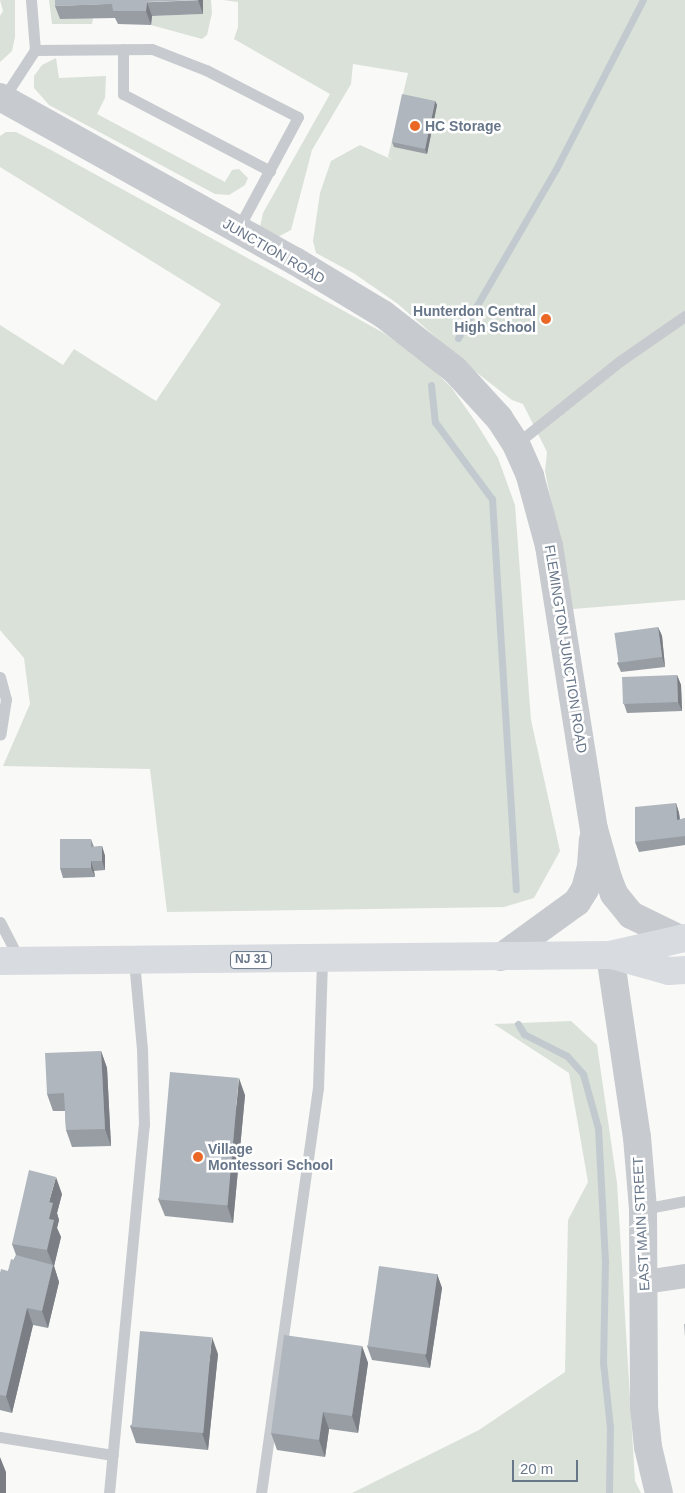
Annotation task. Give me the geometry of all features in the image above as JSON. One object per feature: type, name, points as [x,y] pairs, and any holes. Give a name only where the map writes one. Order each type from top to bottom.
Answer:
[{"type":"highway","name":"NJ 31","points":[[10,961],[322,960],[610,955],[681,938]]},
{"type":"highway","name":"NJ 31","points":[[610,955],[668,971],[685,970]]},
{"type":"street","name":"JUNCTION ROAD","points":[[1,100],[238,230],[383,314],[422,342],[478,393],[516,444]]},
{"type":"street","name":"FLEMINGTON JUNCTION ROAD","points":[[516,444],[540,507],[557,582],[594,829]]},
{"type":"street","points":[[594,829],[608,878],[622,906],[631,915],[681,938]]},
{"type":"street","points":[[501,957],[566,913],[577,902],[585,889],[592,866],[594,829]]},
{"type":"street","name":"EAST MAIN STREET","points":[[610,955],[632,1099],[643,1209],[645,1282],[644,1407],[648,1447],[659,1493]]},
{"type":"street","points":[[645,1282],[685,1276]]},
{"type":"lane","points":[[1,100],[35,50],[32,0]]},
{"type":"lane","points":[[123,49],[124,94],[270,171]]},
{"type":"lane","points":[[35,50],[152,49],[174,54],[298,117],[238,230]]},
{"type":"lane","points":[[516,444],[620,361],[685,316]]},
{"type":"lane","points":[[0,677],[6,699],[0,735]]},
{"type":"lane","points":[[0,922],[10,961]]},
{"type":"lane","points":[[261,1492],[318,1088],[322,960]]},
{"type":"lane","points":[[109,1493],[144,1125],[142,1049],[134,961]]},
{"type":"lane","points":[[643,1209],[685,1201]]},
{"type":"lane","points":[[0,1437],[113,1455]]},
{"type":"shaded area","points":[[0,0],[15,0],[15,37],[12,51],[0,62],[0,16],[3,11]]},
{"type":"shaded area","points":[[49,0],[60,0],[93,18],[92,24],[52,24]]},
{"type":"shaded area","points":[[203,0],[211,0],[212,13],[207,35],[202,39],[151,25],[152,16],[203,14]]},
{"type":"shaded area","name":"Hunterdon Central High School","points":[[223,0],[685,0],[685,600],[573,609],[545,471],[547,452],[523,404],[512,400],[472,369],[398,304],[355,274],[316,253],[313,241],[320,193],[331,161],[360,145],[393,160],[388,157],[408,73],[353,64],[351,84],[312,150],[291,230],[276,238],[260,227],[263,213],[330,94],[234,39],[238,27],[238,2]]},
{"type":"shaded area","points":[[56,58],[59,78],[106,76],[105,98],[97,114],[225,182],[232,170],[239,169],[248,178],[245,185],[229,195],[215,194],[49,105],[34,88],[34,76],[42,65]]},
{"type":"shaded area","points":[[6,132],[16,132],[51,150],[382,332],[422,359],[451,387],[475,421],[498,458],[515,505],[531,720],[560,851],[534,898],[504,907],[167,912],[150,769],[3,766],[30,704],[24,658],[0,630],[0,325],[63,365],[74,349],[156,401],[221,304],[0,167],[0,136]]},
{"type":"shaded area","points":[[571,1021],[597,1045],[617,1183],[635,1481],[641,1493],[352,1493],[479,1430],[565,1372],[568,1220],[588,1182],[569,1073],[494,1024]]},
{"type":"building","points":[[55,0],[198,0],[147,2],[146,11],[113,11],[112,4],[55,6]]},
{"type":"building","name":"HC Storage","points":[[402,94],[435,101],[425,149],[392,142]]},
{"type":"building","points":[[658,627],[662,657],[619,663],[614,633]]},
{"type":"building","points":[[677,675],[678,702],[623,704],[622,677]]},
{"type":"building","points":[[676,803],[677,820],[685,818],[685,836],[635,842],[635,807]]},
{"type":"building","points":[[60,839],[91,839],[91,847],[102,846],[102,861],[91,861],[91,868],[60,868]]},
{"type":"building","points":[[101,1051],[105,1129],[66,1130],[64,1093],[47,1094],[45,1053]]},
{"type":"building","points":[[170,1072],[239,1078],[228,1206],[159,1200]]},
{"type":"building","points":[[29,1170],[56,1177],[49,1202],[53,1203],[49,1219],[54,1220],[47,1250],[12,1244]]},
{"type":"building","points":[[16,1255],[53,1265],[42,1311],[27,1308],[6,1396],[0,1395],[0,1273],[1,1269],[8,1271],[11,1259],[14,1260]]},
{"type":"building","points":[[379,1266],[437,1274],[426,1354],[368,1346]]},
{"type":"building","points":[[140,1331],[212,1337],[203,1433],[132,1427]]},
{"type":"building","points":[[284,1335],[362,1346],[352,1416],[323,1412],[319,1440],[271,1433]]},
{"type":"waterway","points":[[458,338],[556,169],[643,0]]},
{"type":"waterway","points":[[431,385],[435,422],[492,499],[516,889]]},
{"type":"waterway","points":[[518,1024],[524,1034],[567,1056],[583,1074],[598,1128],[605,1261],[603,1362],[610,1427],[609,1493]]},
{"type":"place","name":"HC Storage","points":[[415,126]]},
{"type":"place","name":"Hunterdon Central High School","points":[[546,319]]},
{"type":"place","name":"Village Montessori School","points":[[198,1157]]}]
